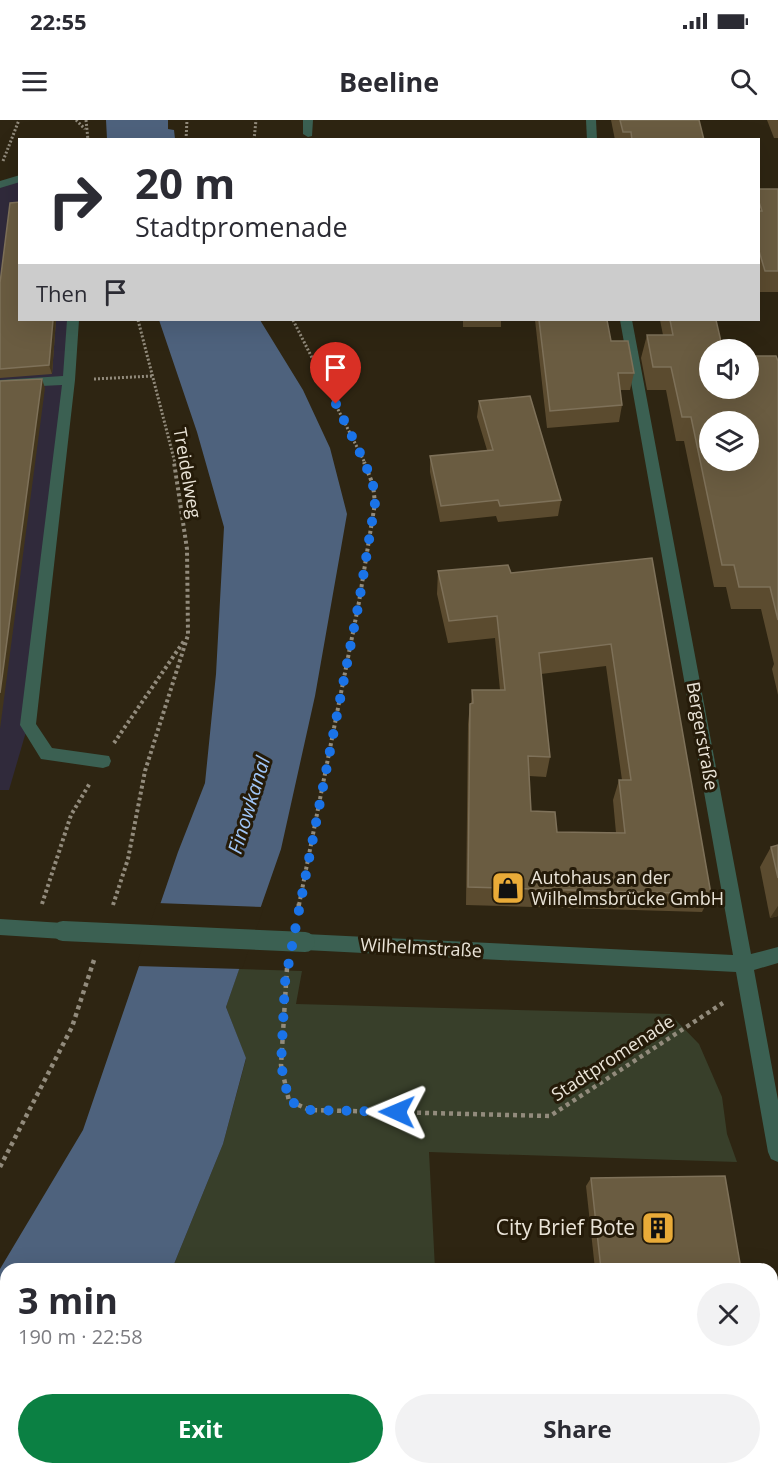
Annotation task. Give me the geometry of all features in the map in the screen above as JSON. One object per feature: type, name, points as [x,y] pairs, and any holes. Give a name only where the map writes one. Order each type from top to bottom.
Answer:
[{"type":"street","points":[[308,120],[308,134]]},
{"type":"street","points":[[591,120],[592,138]]},
{"type":"street","points":[[0,185],[18,179]]},
{"type":"street","points":[[73,321],[69,380],[28,725],[47,754],[103,761]]},
{"type":"street","name":"Bergerstraße","points":[[626,321],[746,987],[778,1152]]},
{"type":"street","points":[[0,384],[69,380]]},
{"type":"street","name":"Wilhelmstraße","points":[[0,927],[743,964],[778,955]]},
{"type":"path","points":[[0,171],[19,120]]},
{"type":"path","points":[[76,120],[86,130]]},
{"type":"path","points":[[86,120],[88,138]]},
{"type":"path","points":[[186,138],[187,120]]},
{"type":"path","points":[[254,138],[256,120]]},
{"type":"path","name":"Treidelweg","points":[[138,321],[173,453],[187,549],[188,635]]},
{"type":"path","points":[[294,321],[365,463],[373,485],[375,503],[359,602],[296,924]]},
{"type":"path","points":[[120,378],[153,376]]},
{"type":"path","name":"Stadtpromenade","points":[[289,958],[285,982],[281,1065],[289,1101],[310,1110],[549,1116],[746,987]]},
{"type":"shaded area","points":[[18,178],[18,321],[73,321],[69,380],[28,725],[9,790],[0,790],[0,185]]},
{"type":"green space","points":[[239,969],[302,971],[296,1004],[670,1014],[699,1044],[722,1097],[727,1134],[737,1162],[429,1152],[435,1263],[174,1263],[223,1144],[246,1059],[226,1007]]},
{"type":"water","points":[[106,120],[168,120],[168,129],[174,130],[175,138],[107,138]]},
{"type":"water","name":"Finowkanal","points":[[159,321],[261,321],[303,390],[330,448],[347,514],[315,696],[281,849],[226,1007],[246,1058],[223,1144],[174,1263],[4,1263],[83,1130],[178,852],[205,783],[216,674],[224,527],[197,432]]},
{"type":"pier","points":[[157,903],[264,907],[242,969],[136,966]]},
{"type":"building","points":[[620,120],[699,120],[704,138],[632,138],[631,132],[623,132]]},
{"type":"building","points":[[760,189],[778,189],[778,271],[765,271],[760,254],[760,211],[762,211]]},
{"type":"building","points":[[18,202],[18,321],[53,321],[49,365],[0,369],[0,283],[10,203]]},
{"type":"building","points":[[539,321],[607,321],[611,341],[628,341],[634,373],[618,373],[622,405],[550,411]]},
{"type":"building","points":[[670,321],[716,321],[720,339],[699,339],[699,399],[759,399],[759,356],[776,356],[778,361],[778,620],[770,587],[739,587],[734,565],[722,565],[702,471],[759,471],[759,411],[699,411],[699,455],[691,417],[682,417],[671,367],[653,367],[647,335],[673,335]]},
{"type":"building","points":[[42,379],[0,693],[0,381]]},
{"type":"building","points":[[530,396],[561,500],[500,506],[498,500],[441,506],[430,456],[493,450],[479,401]]},
{"type":"building","points":[[652,558],[711,894],[468,887],[472,690],[505,690],[497,616],[449,621],[438,571],[508,565],[511,573]],"holes":[[[611,644],[631,780],[619,780],[625,833],[557,832],[555,812],[531,811],[528,756],[550,757],[539,653]]]},
{"type":"building","points":[[778,845],[778,878],[771,847]]},
{"type":"building","name":"City Brief Bote","points":[[725,1176],[740,1263],[600,1263],[591,1178]]},
{"type":"place","name":"Autohaus an der Wilhelmsbrücke GmbH","points":[[508,888]]},
{"type":"place","name":"City Brief Bote","points":[[658,1228]]},
{"type":"route","points":[[336,404],[365,463],[373,485],[375,503],[359,602],[317,808],[285,982],[281,1065],[289,1101],[310,1110],[397,1112]]}]
